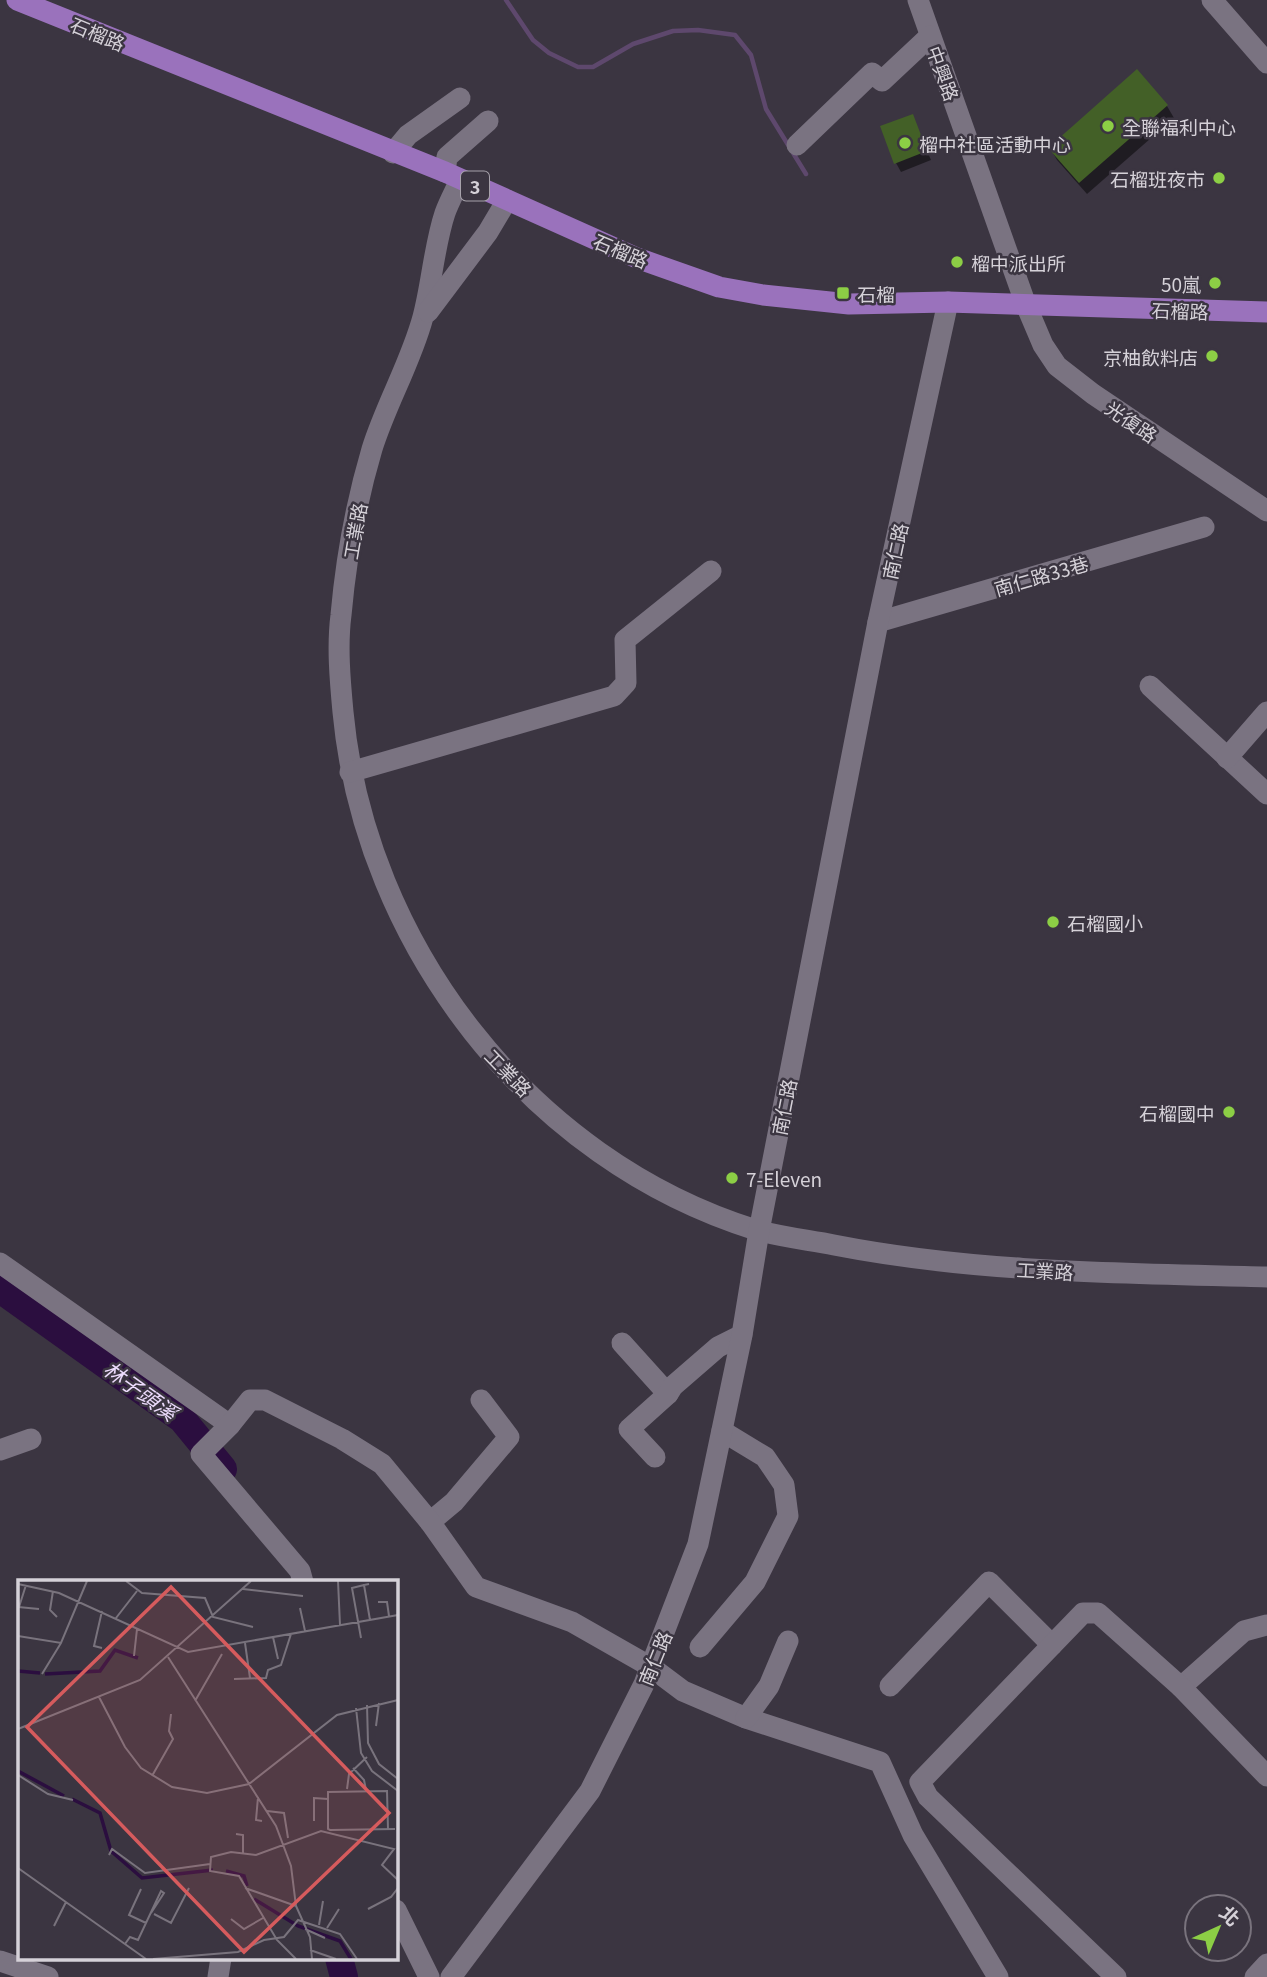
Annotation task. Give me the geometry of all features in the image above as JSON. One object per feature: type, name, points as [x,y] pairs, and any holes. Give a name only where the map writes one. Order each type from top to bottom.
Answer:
[{"type":"main road","name":"石榴路","points":[[17,0],[452,176],[637,258],[719,287],[763,295],[849,304],[948,302],[1267,312]]},
{"type":"street","name":"中興路","points":[[918,0],[1026,304]]},
{"type":"street","points":[[1212,0],[1267,64]]},
{"type":"street","points":[[797,145],[872,73],[882,81],[930,36]]},
{"type":"street","points":[[393,153],[408,135],[460,99]]},
{"type":"street","name":"工業路","points":[[488,121],[447,157],[452,176],[423,320],[372,447],[354,522],[340,618],[340,685],[351,772],[369,842],[386,888],[407,931],[450,1004],[498,1063],[555,1117],[618,1164],[686,1202],[759,1231],[887,1256],[964,1265],[1029,1270],[1267,1277]]},
{"type":"street","name":"工業路","points":[[423,320],[488,232],[507,200]]},
{"type":"street","name":"南仁路","points":[[451,1977],[590,1791],[644,1684],[698,1544],[742,1335],[759,1231],[878,622],[948,302]]},
{"type":"street","name":"光復路","points":[[1026,304],[1043,345],[1057,366],[1093,394],[1267,512]]},
{"type":"street","name":"南仁路33巷","points":[[878,622],[1204,527]]},
{"type":"street","points":[[351,772],[614,696],[626,683],[625,640],[711,571]]},
{"type":"street","points":[[1150,686],[1267,794]]},
{"type":"street","points":[[1227,758],[1267,712]]},
{"type":"street","points":[[0,1263],[230,1425]]},
{"type":"street","points":[[655,1457],[629,1429],[718,1347],[742,1335]]},
{"type":"street","points":[[622,1343],[668,1394]]},
{"type":"street","points":[[303,1580],[300,1571],[201,1454],[250,1400],[265,1400],[342,1439],[382,1464],[430,1522],[476,1587],[572,1622],[651,1667],[683,1691],[746,1718],[880,1762],[914,1835],[998,1977]]},
{"type":"street","points":[[430,1522],[454,1502],[509,1437],[481,1400]]},
{"type":"street","points":[[700,1647],[755,1582],[788,1516],[784,1485],[765,1457],[722,1431]]},
{"type":"street","points":[[0,1450],[31,1439]]},
{"type":"street","points":[[890,1686],[989,1582],[1052,1645]]},
{"type":"street","points":[[1116,1977],[928,1797],[920,1782],[1083,1613],[1098,1612],[1181,1686],[1266,1772]]},
{"type":"street","points":[[1181,1686],[1244,1631],[1267,1625]]},
{"type":"street","points":[[746,1718],[769,1686],[788,1641]]},
{"type":"street","points":[[397,1912],[429,1977]]},
{"type":"street","points":[[0,1961],[48,1977]]},
{"type":"street","points":[[1255,1977],[1267,1964]]},
{"type":"building","name":"全聯福利中心","points":[[1137,69],[1168,105],[1079,183],[1048,148]]},
{"type":"building","name":"榴中社區活動中心","points":[[913,114],[927,151],[894,164],[880,126]]},
{"type":"waterway","points":[[506,0],[533,40],[549,53],[578,67],[593,67],[633,44],[673,31],[698,30],[735,35],[751,55],[766,109],[806,174]]},
{"type":"waterway","name":"林子頭溪","points":[[0,1289],[182,1419],[223,1469]]},
{"type":"waterway","name":"林子頭溪","points":[[340,1960],[344,1977]]},
{"type":"place","name":"全聯福利中心","points":[[1108,126]]},
{"type":"place","name":"榴中社區活動中心","points":[[905,143]]},
{"type":"place","name":"石榴班夜市","points":[[1219,178]]},
{"type":"place","name":"榴中派出所","points":[[957,262]]},
{"type":"place","name":"50嵐","points":[[1215,283]]},
{"type":"place","name":"石榴","points":[[843,293]]},
{"type":"place","name":"京柚飲料店","points":[[1212,356]]},
{"type":"place","name":"石榴國小","points":[[1053,922]]},
{"type":"place","name":"石榴國中","points":[[1229,1112]]},
{"type":"place","name":"7-Eleven","points":[[732,1178]]}]
